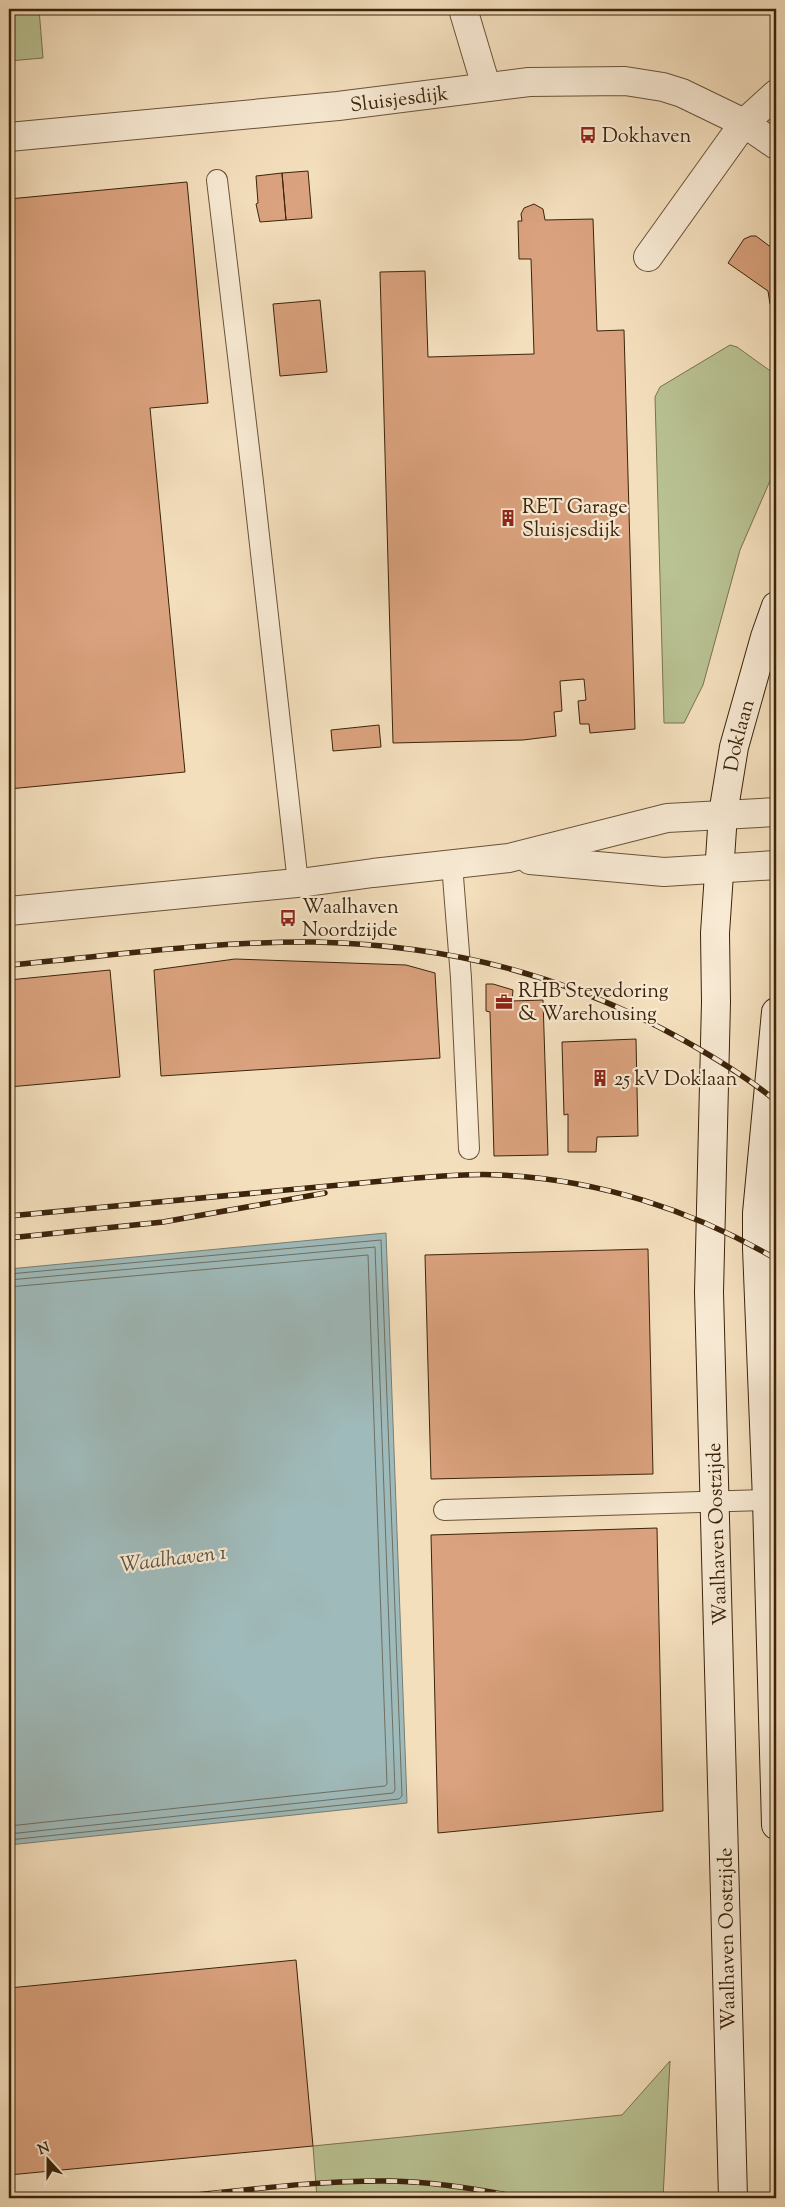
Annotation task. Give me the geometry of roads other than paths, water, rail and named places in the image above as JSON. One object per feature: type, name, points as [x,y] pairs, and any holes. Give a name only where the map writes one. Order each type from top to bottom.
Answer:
[{"type":"main road","points":[[463,9],[486,86]]},
{"type":"main road","name":"Sluisjesdijk","points":[[9,137],[338,106],[529,82],[625,81],[682,93],[744,123],[776,146]]},
{"type":"main road","points":[[648,257],[744,123],[776,94]]},
{"type":"main road","name":"Doklaan","points":[[719,869],[723,814],[734,746],[765,637],[776,606]]},
{"type":"main road","points":[[9,911],[298,883],[509,858],[666,818],[776,812]]},
{"type":"main road","points":[[509,858],[664,872],[776,865]]},
{"type":"main road","name":"Waalhaven Oostzijde","points":[[719,869],[715,933],[716,1002],[709,1240],[733,2198]]},
{"type":"main road","points":[[776,1012],[757,1213],[756,1248],[768,1500],[776,1825]]},
{"type":"lane","points":[[217,180],[254,482],[298,883]]},
{"type":"lane","points":[[452,864],[462,978],[469,1149]]},
{"type":"lane","points":[[444,1510],[768,1500]]},
{"type":"water","name":"Waalhaven 1","points":[[386,1233],[407,1803],[9,1845],[9,1269]]},
{"type":"railway","points":[[9,965],[200,946],[277,942],[365,944],[413,949],[460,957],[552,981],[641,1018],[720,1062],[776,1101]]},
{"type":"railway","points":[[9,1216],[404,1179],[463,1175],[499,1175],[572,1183],[608,1190],[643,1200],[711,1226],[744,1241],[776,1259]]},
{"type":"railway","points":[[9,1238],[163,1222],[325,1193]]},
{"type":"railway","points":[[167,2198],[306,2184],[362,2181],[456,2186],[522,2198]]},
{"type":"place","name":"Dokhaven","points":[[588,135]]},
{"type":"place","name":"RET Garage Sluisjesdijk","points":[[508,518]]},
{"type":"place","name":"Waalhaven Noordzijde","points":[[288,918]]},
{"type":"place","name":"RHB Stevedoring & Warehousing","points":[[504,1002]]},
{"type":"place","name":"25 kV Doklaan","points":[[600,1078]]}]
